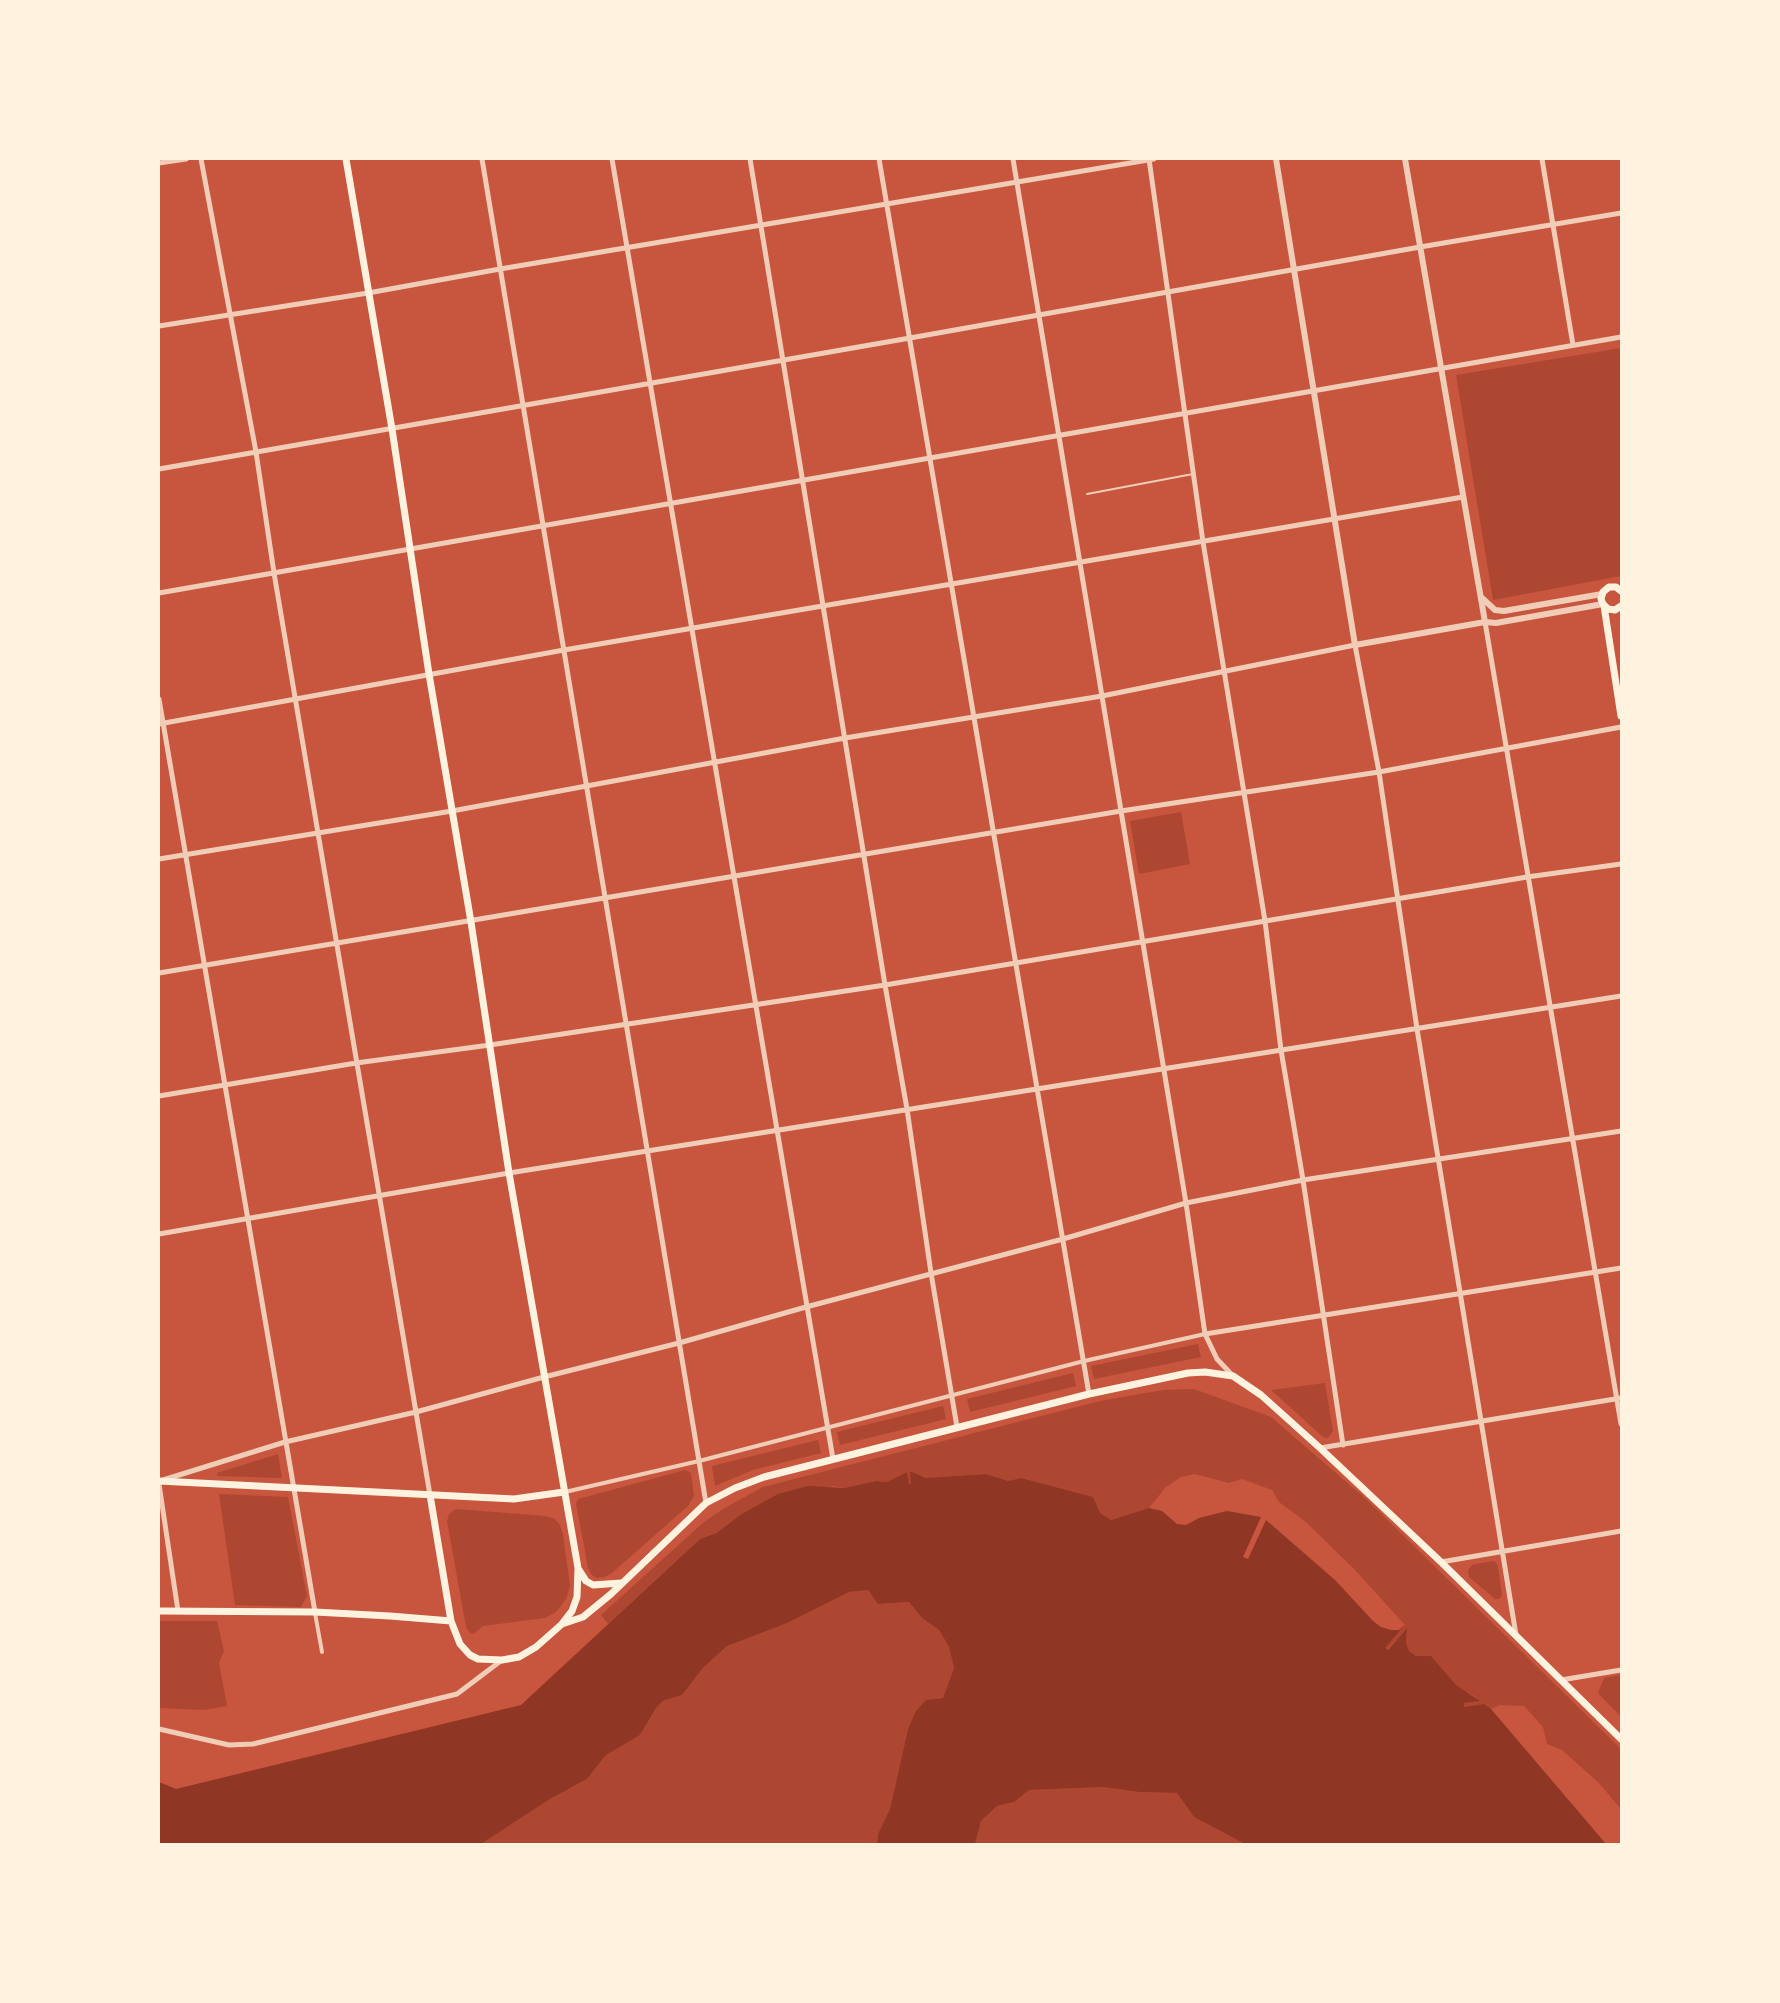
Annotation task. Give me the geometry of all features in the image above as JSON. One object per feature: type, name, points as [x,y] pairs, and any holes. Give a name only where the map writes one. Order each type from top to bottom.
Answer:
[{"type":"main road","points":[[346,159],[392,429],[509,1173],[578,1568],[577,1597],[572,1611],[562,1624],[536,1647],[519,1657],[502,1660],[478,1659],[470,1655],[460,1644],[451,1621],[430,1495]]},
{"type":"main road","points":[[1621,591],[1616,587],[1609,587],[1602,594],[1621,716]]},
{"type":"main road","points":[[1604,605],[1611,610],[1621,606]]},
{"type":"main road","points":[[562,1624],[583,1617],[611,1594],[706,1503],[735,1488],[764,1477],[1089,1394],[1188,1373],[1205,1372],[1233,1376],[1261,1395],[1441,1562],[1621,1739]]},
{"type":"main road","points":[[159,1482],[292,1486],[514,1499],[564,1492]]},
{"type":"main road","points":[[578,1568],[586,1581],[593,1584],[621,1583]]},
{"type":"main road","points":[[159,1611],[315,1612],[451,1621]]},
{"type":"street","points":[[159,163],[186,159]]},
{"type":"street","points":[[201,159],[256,452],[274,573],[430,1495]]},
{"type":"street","points":[[482,159],[706,1503]]},
{"type":"street","points":[[612,159],[833,1459]]},
{"type":"street","points":[[750,159],[907,1109],[957,1427]]},
{"type":"street","points":[[879,159],[1089,1394]]},
{"type":"street","points":[[1013,159],[1186,1203],[1204,1334],[1217,1359],[1233,1376]]},
{"type":"street","points":[[1149,159],[1222,670],[1265,921],[1281,1050],[1343,1445]]},
{"type":"street","points":[[159,326],[368,293],[1154,159]]},
{"type":"street","points":[[1276,159],[1355,645],[1379,772],[1417,1029],[1516,1637]]},
{"type":"street","points":[[1405,159],[1572,1139],[1619,1398],[1621,1424]]},
{"type":"street","points":[[1542,159],[1573,345]]},
{"type":"street","points":[[159,469],[1621,213]]},
{"type":"street","points":[[159,593],[1059,435],[1186,415],[1313,390],[1621,337]]},
{"type":"street","points":[[161,724],[564,650],[1463,497]]},
{"type":"street","points":[[1480,596],[1495,610],[1504,611],[1602,594]]},
{"type":"street","points":[[159,859],[452,811],[844,738],[1102,696],[1222,670],[1485,622],[1496,623],[1604,605]]},
{"type":"street","points":[[159,699],[161,724],[322,1652]]},
{"type":"street","points":[[159,973],[1121,811],[1379,772],[1621,727]]},
{"type":"street","points":[[159,1096],[357,1063],[885,985],[1527,877],[1621,864]]},
{"type":"street","points":[[159,1234],[509,1173],[1621,996]]},
{"type":"street","points":[[178,1611],[159,1482],[285,1442],[416,1412],[679,1343],[1063,1239],[1186,1203],[1303,1180],[1621,1131]]},
{"type":"street","points":[[564,1492],[827,1429],[1084,1361],[1204,1334],[1621,1268]]},
{"type":"street","points":[[1320,1448],[1619,1398]]},
{"type":"street","points":[[1441,1562],[1621,1531]]},
{"type":"street","points":[[159,1729],[229,1746],[253,1744],[457,1694],[502,1660]]},
{"type":"street","points":[[1561,1680],[1621,1670]]},
{"type":"lane","points":[[1087,494],[1194,474]]},
{"type":"shaded area","points":[[1621,348],[1621,576],[1493,600],[1456,375]]},
{"type":"shaded area","points":[[1181,812],[1190,864],[1139,874],[1130,821]]},
{"type":"shaded area","points":[[1198,1344],[1201,1357],[1094,1379],[1091,1366]]},
{"type":"shaded area","points":[[1073,1373],[1076,1386],[970,1412],[967,1399]]},
{"type":"shaded area","points":[[1325,1383],[1333,1431],[1328,1438],[1323,1437],[1271,1390]]},
{"type":"shaded area","points":[[1194,1389],[1271,1417],[1365,1498],[1621,1749],[1621,1809],[1599,1783],[1562,1750],[1547,1744],[1543,1727],[1524,1706],[1500,1705],[1491,1709],[1484,1704],[1464,1707],[1464,1703],[1479,1701],[1456,1686],[1431,1656],[1416,1656],[1409,1651],[1406,1643],[1407,1628],[1387,1650],[1385,1648],[1405,1625],[1355,1570],[1307,1523],[1279,1502],[1272,1490],[1242,1479],[1229,1483],[1195,1474],[1181,1477],[1166,1487],[1149,1508],[1111,1520],[1100,1513],[1092,1497],[1021,1478],[1008,1481],[986,1474],[926,1478],[910,1471],[912,1484],[909,1484],[907,1472],[887,1482],[876,1481],[844,1488],[833,1486],[740,1515],[717,1534],[700,1539],[608,1624],[601,1615],[704,1522],[763,1487],[1100,1401],[1163,1390]]},
{"type":"shaded area","points":[[943,1406],[946,1419],[840,1445],[837,1432]]},
{"type":"shaded area","points":[[818,1440],[821,1453],[753,1470],[715,1486],[712,1466]]},
{"type":"shaded area","points":[[278,1454],[282,1478],[218,1476],[217,1473]]},
{"type":"shaded area","points":[[685,1470],[691,1473],[694,1496],[688,1506],[612,1573],[596,1578],[591,1574],[576,1504],[578,1499]]},
{"type":"shaded area","points":[[910,1471],[926,1478],[986,1474],[1008,1481],[1021,1478],[1093,1497],[1100,1513],[1111,1520],[1149,1508],[1162,1511],[1177,1524],[1186,1525],[1199,1518],[1227,1511],[1261,1517],[1243,1557],[1248,1559],[1266,1520],[1335,1580],[1373,1621],[1391,1630],[1399,1630],[1405,1625],[1385,1648],[1388,1650],[1407,1628],[1406,1643],[1409,1651],[1416,1656],[1431,1656],[1456,1685],[1480,1701],[1464,1703],[1464,1707],[1484,1704],[1491,1709],[1606,1844],[1245,1844],[1194,1817],[1177,1793],[1139,1792],[1103,1787],[1029,1790],[1014,1802],[997,1806],[981,1821],[975,1844],[877,1844],[878,1834],[890,1809],[908,1729],[916,1711],[926,1700],[943,1698],[954,1668],[949,1647],[939,1630],[922,1618],[909,1602],[878,1604],[868,1590],[849,1592],[787,1623],[727,1646],[703,1668],[682,1695],[663,1701],[656,1708],[640,1735],[606,1755],[587,1779],[550,1799],[481,1844],[159,1844],[159,1782],[176,1789],[521,1705],[700,1539],[717,1533],[740,1515],[778,1494],[808,1486],[844,1488],[876,1481],[887,1482],[907,1472],[909,1484],[911,1484]]},
{"type":"shaded area","points":[[219,1494],[288,1497],[307,1596],[301,1607],[235,1605]]},
{"type":"shaded area","points":[[456,1509],[546,1516],[555,1519],[563,1535],[570,1586],[566,1599],[556,1612],[545,1618],[483,1626],[474,1634],[470,1633],[466,1627],[447,1521],[449,1514]]},
{"type":"shaded area","points":[[1492,1561],[1498,1566],[1502,1596],[1499,1599],[1495,1599],[1469,1577],[1468,1570],[1472,1565]]},
{"type":"shaded area","points":[[868,1590],[878,1604],[909,1602],[922,1618],[939,1630],[949,1647],[954,1668],[943,1698],[926,1700],[908,1729],[890,1809],[878,1834],[877,1844],[481,1844],[550,1799],[587,1779],[606,1755],[640,1735],[656,1708],[663,1701],[682,1695],[703,1668],[727,1646],[849,1592]]},
{"type":"shaded area","points":[[159,1621],[217,1621],[224,1651],[219,1663],[227,1706],[204,1710],[159,1708]]},
{"type":"shaded area","points":[[1621,1675],[1621,1717],[1598,1693],[1604,1678]]},
{"type":"shaded area","points":[[1103,1787],[1139,1792],[1177,1793],[1194,1817],[1245,1844],[975,1844],[981,1821],[997,1806],[1014,1802],[1029,1790]]}]
